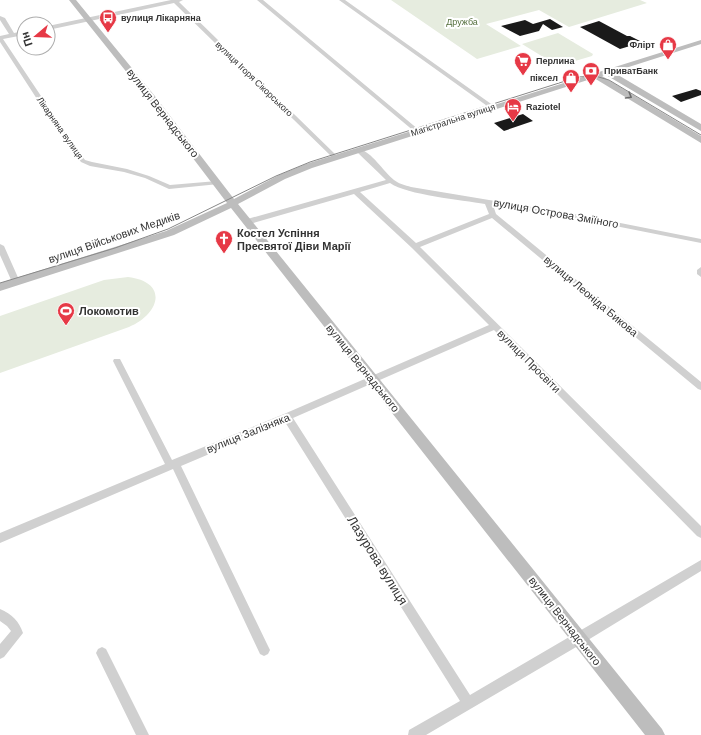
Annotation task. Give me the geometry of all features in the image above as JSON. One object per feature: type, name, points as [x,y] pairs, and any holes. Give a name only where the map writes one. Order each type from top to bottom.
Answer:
[{"type":"street","name":"вулиця Вернадського","points":[[72,0],[656,735]]},
{"type":"street","points":[[56,26],[176,0]]},
{"type":"street","name":"вулиця Ігоря Сікорського","points":[[176,0],[335,157]]},
{"type":"street","points":[[260,0],[416,131]]},
{"type":"street","points":[[342,0],[492,107]]},
{"type":"street","points":[[0,18],[3,19],[13,36]]},
{"type":"street","points":[[0,38],[16,35]]},
{"type":"street","name":"Лікарняна вулиця","points":[[0,38],[62,133],[83,161],[90,164],[125,170],[147,177],[169,187],[217,183]]},
{"type":"street","name":"Магістральна вулиця","points":[[233,203],[295,171],[335,157],[701,42]]},
{"type":"street","points":[[607,72],[701,128]]},
{"type":"street","points":[[596,76],[701,140]]},
{"type":"street","points":[[247,222],[391,181],[358,150]]},
{"type":"street","name":"вулиця Острова Зміїного","points":[[391,181],[397,185],[410,189],[587,218],[701,241]]},
{"type":"street","name":"вулиця Просвіти","points":[[355,191],[415,246],[701,533]]},
{"type":"street","points":[[415,246],[493,215],[488,201]]},
{"type":"street","name":"вулиця Військових Медиків","points":[[0,287],[170,233],[233,203]]},
{"type":"street","name":"вулиця Леоніда Бикова","points":[[493,215],[701,387]]},
{"type":"street","points":[[0,246],[16,282]]},
{"type":"street","name":"вулиця Залізняка","points":[[0,538],[287,417],[495,326]]},
{"type":"street","points":[[117,361],[173,464],[264,650]]},
{"type":"street","name":"Лазурова вулиця","points":[[287,417],[468,703]]},
{"type":"street","points":[[414,735],[579,639],[701,564]]},
{"type":"street","points":[[0,615],[12,621],[16,627],[17,633],[0,653]]},
{"type":"street","points":[[102,653],[143,735]]},
{"type":"green space","name":"Дружба","points":[[391,0],[640,0],[647,3],[569,27],[539,10],[486,24],[521,46],[477,59]]},
{"type":"green space","points":[[558,33],[593,54],[592,56],[558,66],[522,44]]},
{"type":"green space","name":"Локомотив","points":[[128,277],[141,280],[150,285],[155,292],[156,299],[153,307],[140,321],[129,327],[0,373],[0,316],[104,280]]},
{"type":"building","name":"Дружба","points":[[550,19],[563,27],[552,30],[543,24],[539,31],[520,36],[501,26],[525,20],[533,24]]},
{"type":"building","points":[[599,21],[627,36],[640,41],[638,42],[640,43],[620,49],[580,27]]},
{"type":"building","points":[[696,89],[701,91],[701,95],[681,102],[672,96]]},
{"type":"building","name":"Raziotel","points":[[523,114],[533,121],[504,131],[494,123]]},
{"type":"tram line","points":[[0,283],[115,248],[168,229],[276,176],[310,162],[578,77],[595,76],[609,80],[701,135]]},
{"type":"place","name":"вулиця Лікарняна","points":[[108,33]]},
{"type":"place","name":"Флірт","points":[[668,60]]},
{"type":"place","name":"Перлина","points":[[523,76]]},
{"type":"place","name":"ПриватБанк","points":[[591,86]]},
{"type":"place","name":"піксел","points":[[571,93]]},
{"type":"place","name":"Raziotel","points":[[513,122]]},
{"type":"place","name":"Костел Успіння Пресвятої Діви Марії","points":[[224,254]]},
{"type":"place","name":"Локомотив","points":[[66,326]]}]
